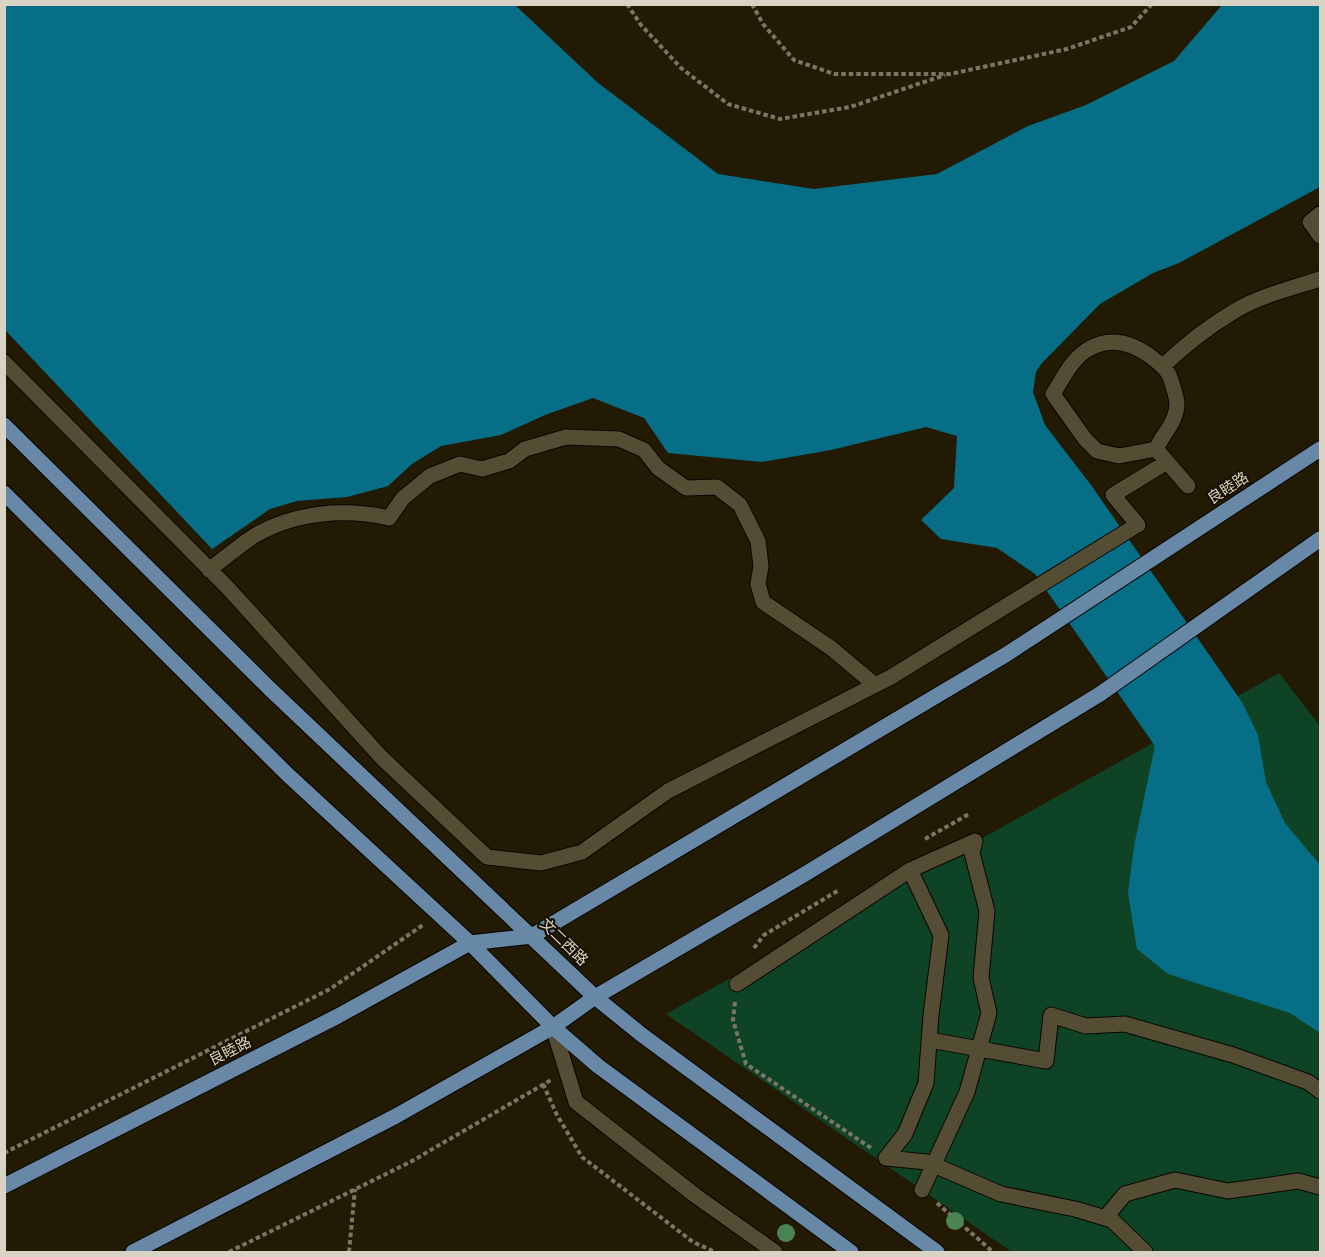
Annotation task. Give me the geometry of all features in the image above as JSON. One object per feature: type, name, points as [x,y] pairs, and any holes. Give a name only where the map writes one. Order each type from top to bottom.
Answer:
[{"type":"main road","name":"文二西路","points":[[4,425],[270,689],[595,997],[652,1042],[937,1252]]},
{"type":"main road","name":"良睦路","points":[[532,936],[1007,654],[1320,448]]},
{"type":"main road","points":[[4,493],[287,774],[470,943],[553,1027],[598,1066],[851,1252]]},
{"type":"main road","points":[[133,1252],[396,1116],[553,1027],[595,997],[805,874],[1100,694],[1320,539]]},
{"type":"main road","points":[[470,943],[532,936]]},
{"type":"main road","name":"良睦路","points":[[4,1186],[338,1016],[470,943]]},
{"type":"lane","points":[[1320,214],[1310,222],[1320,236]]},
{"type":"lane","points":[[1163,366],[1234,311],[1320,279]]},
{"type":"lane","points":[[1110,341],[1125,343],[1141,349],[1163,366],[1169,374],[1178,403],[1172,423],[1156,449],[1119,456],[1097,451],[1085,439],[1053,394],[1067,369],[1088,349],[1110,341]]},
{"type":"lane","points":[[4,362],[209,570],[381,757],[487,857],[541,863],[582,852],[668,791],[875,685],[1136,526],[1113,495],[1167,462]]},
{"type":"lane","points":[[209,570],[254,536],[286,521],[328,513],[367,513],[389,518],[403,498],[430,476],[460,464],[482,469],[508,461],[525,449],[566,437],[619,439],[644,450],[657,468],[686,488],[717,487],[740,505],[758,541],[761,566],[758,584],[763,602],[831,648],[875,685]]},
{"type":"lane","points":[[1156,449],[1188,486]]},
{"type":"lane","points":[[737,984],[909,870],[975,841],[972,853],[987,911],[981,978],[989,1013],[967,1092],[922,1190]]},
{"type":"lane","points":[[886,1158],[905,1134],[926,1083],[941,936],[909,870]]},
{"type":"lane","points":[[930,1040],[1046,1062],[1051,1015],[1086,1026],[1125,1024],[1233,1055],[1308,1082],[1320,1091]]},
{"type":"lane","points":[[553,1027],[576,1102],[696,1196],[775,1252]]},
{"type":"lane","points":[[886,1158],[927,1162],[1001,1194],[1075,1209],[1112,1220],[1145,1252]]},
{"type":"lane","points":[[1105,1218],[1125,1194],[1175,1180],[1228,1191],[1298,1181],[1320,1187]]},
{"type":"path","points":[[627,4],[641,24],[681,68],[728,104],[780,119],[850,107],[950,74],[1078,45],[1131,27],[1152,4]]},
{"type":"path","points":[[752,4],[763,24],[794,60],[824,71],[834,74],[950,74]]},
{"type":"path","points":[[917,844],[969,814]]},
{"type":"path","points":[[846,886],[764,935],[748,955],[737,984],[733,1020],[746,1064],[886,1158]]},
{"type":"path","points":[[4,1153],[330,989],[438,914]]},
{"type":"path","points":[[229,1252],[412,1161],[566,1071]]},
{"type":"path","points":[[543,1084],[557,1115],[582,1157],[693,1242],[715,1252]]},
{"type":"path","points":[[349,1252],[355,1189]]},
{"type":"path","points":[[922,1190],[993,1252]]},
{"type":"green space","points":[[1279,673],[1320,726],[1320,1252],[1012,1252],[666,1014]]},
{"type":"water","points":[[5,5],[515,5],[597,82],[718,174],[814,189],[937,174],[1028,126],[1086,105],[1174,61],[1222,5],[1320,5],[1320,187],[1179,263],[1153,273],[1100,304],[1041,364],[1036,372],[1033,392],[1045,425],[1091,485],[1242,702],[1258,735],[1266,782],[1285,823],[1320,865],[1320,1033],[1290,1013],[1168,974],[1137,949],[1128,893],[1134,846],[1155,746],[1035,574],[997,548],[941,539],[921,520],[954,488],[957,436],[926,427],[831,450],[762,462],[668,453],[644,418],[593,398],[545,415],[501,435],[441,446],[412,464],[388,486],[347,497],[297,501],[270,509],[212,549],[5,330]]}]
